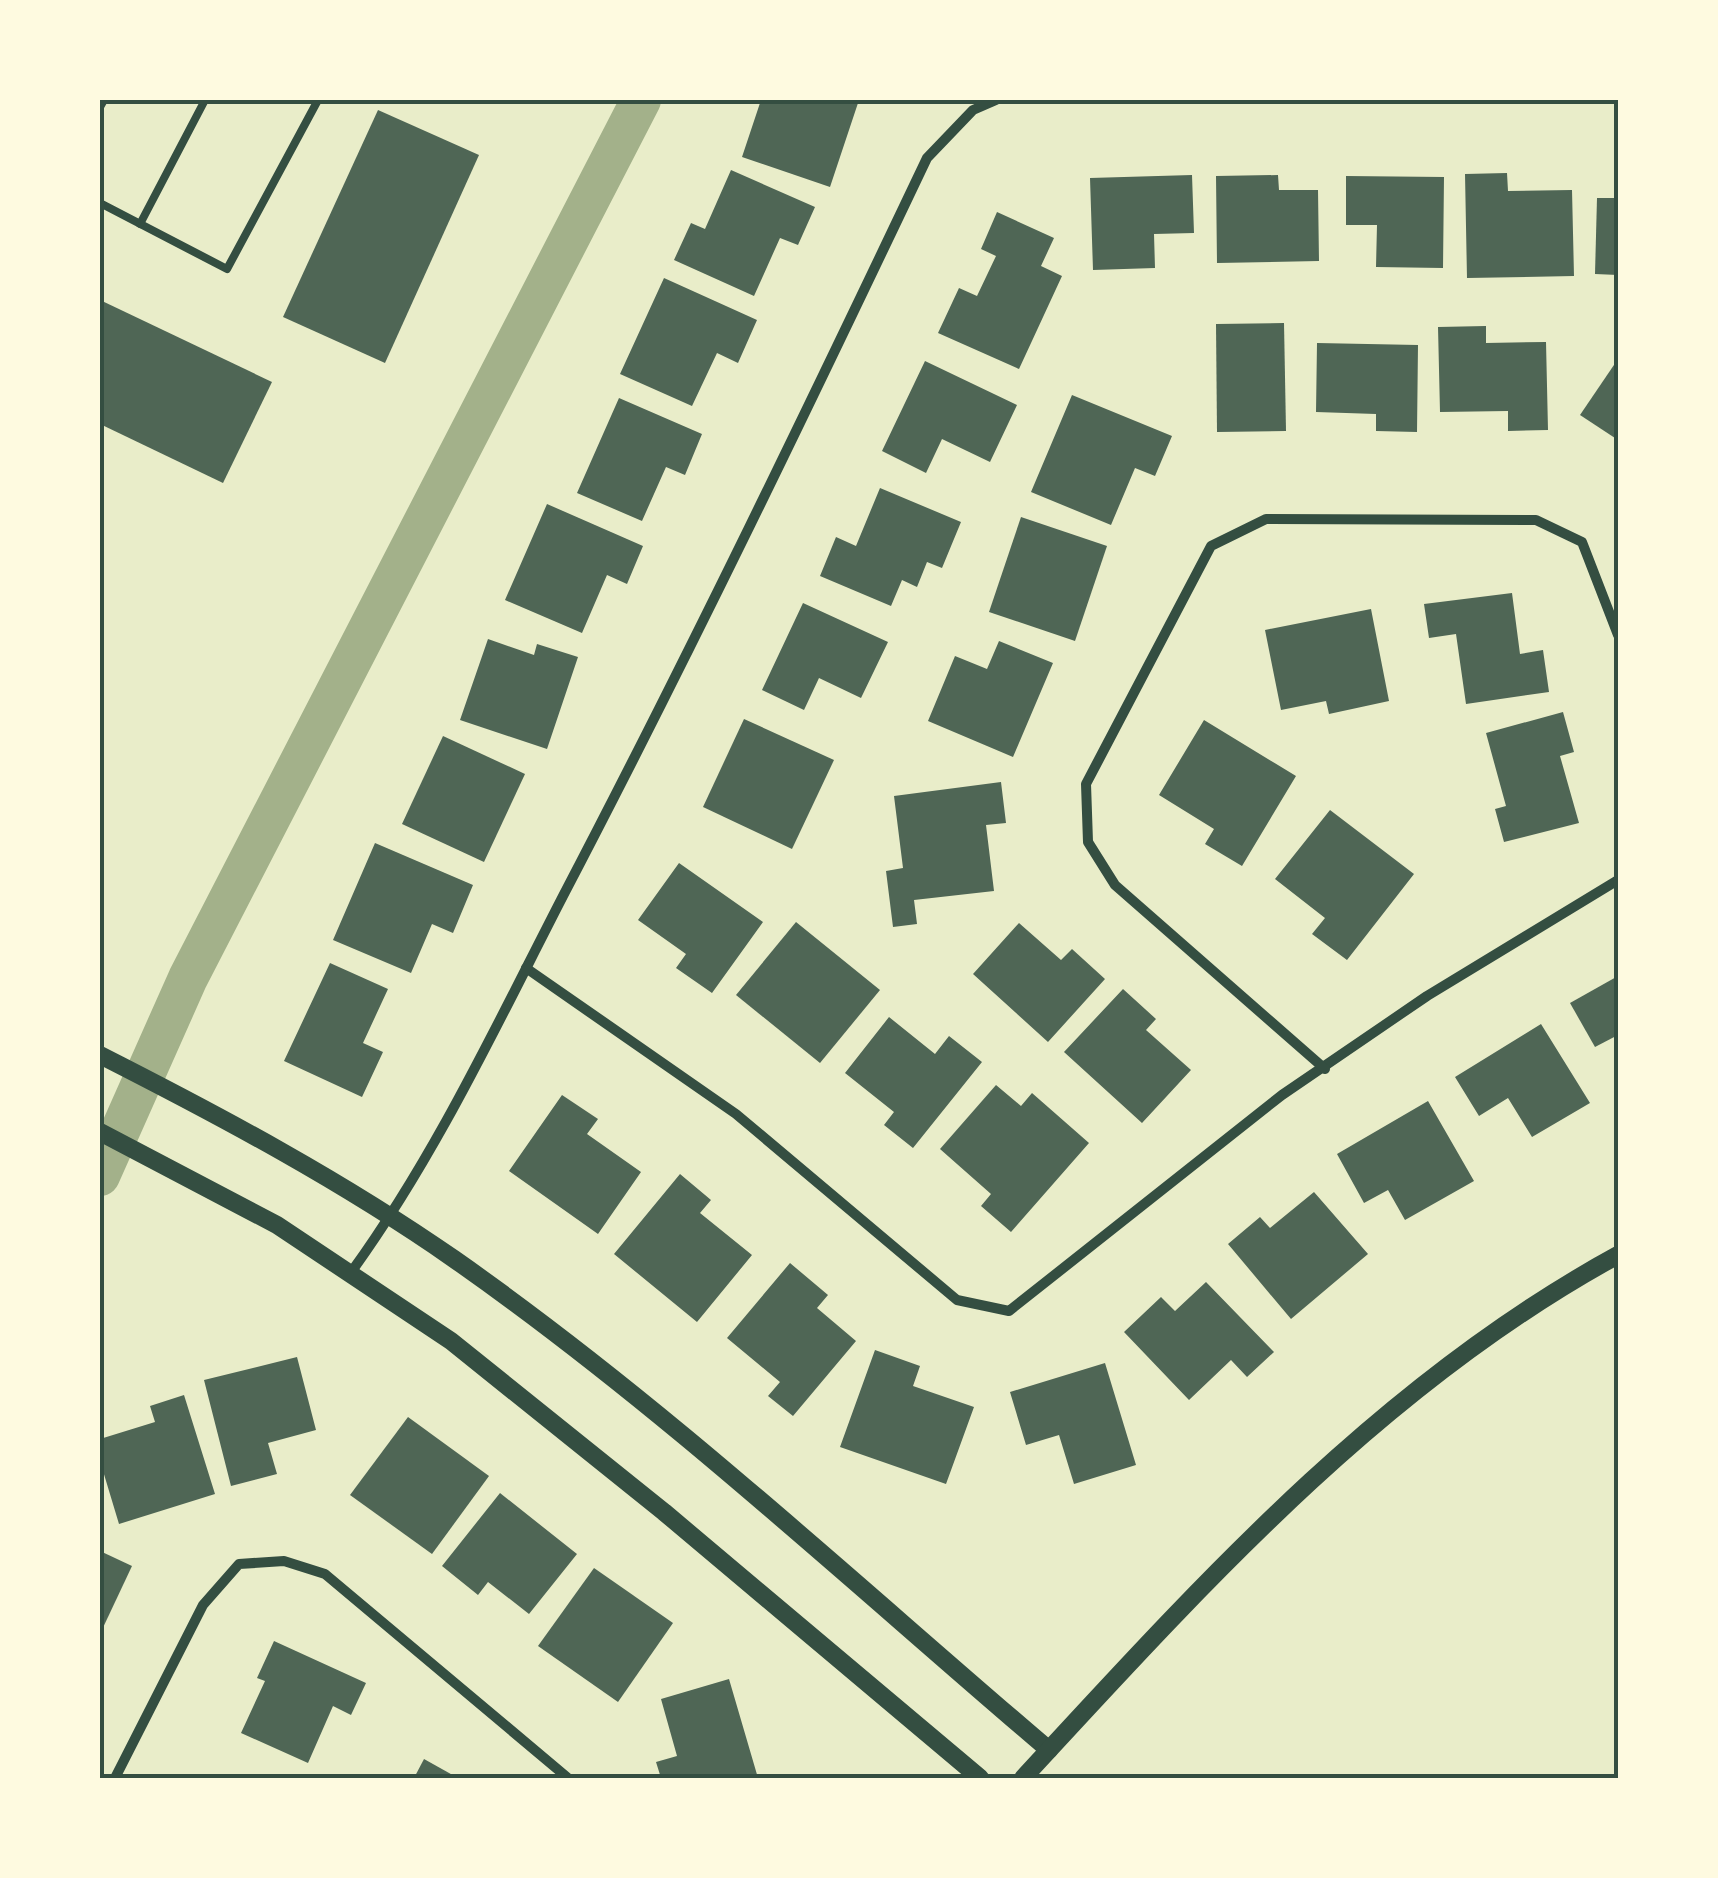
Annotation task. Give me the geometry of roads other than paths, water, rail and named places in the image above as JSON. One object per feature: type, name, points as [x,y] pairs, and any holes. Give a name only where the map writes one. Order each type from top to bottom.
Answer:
[{"type":"street","points":[[352,1272],[391,1218],[700,634],[927,158],[973,110],[996,100]]},
{"type":"street","points":[[1325,1069],[1115,886],[1088,842],[1086,784],[1211,546],[1266,519],[1536,520],[1582,542],[1618,635]]},
{"type":"street","points":[[526,968],[736,1114],[957,1300],[1009,1311],[1282,1095],[1427,996],[1618,880]]},
{"type":"street","points":[[100,1055],[224,1118],[391,1218],[512,1302],[619,1384],[1049,1750]]},
{"type":"street","points":[[100,1132],[277,1225],[352,1272],[504,1381],[980,1778]]},
{"type":"street","points":[[1023,1778],[1208,1578],[1376,1420],[1547,1294],[1618,1255]]},
{"type":"street","points":[[114,1778],[203,1605],[239,1564],[284,1561],[325,1574],[568,1778]]},
{"type":"lane","points":[[100,107],[104,100]]},
{"type":"lane","points":[[140,224],[205,100]]},
{"type":"lane","points":[[100,204],[227,270],[318,100]]},
{"type":"waterway","points":[[100,1176],[188,978],[641,100]]}]
